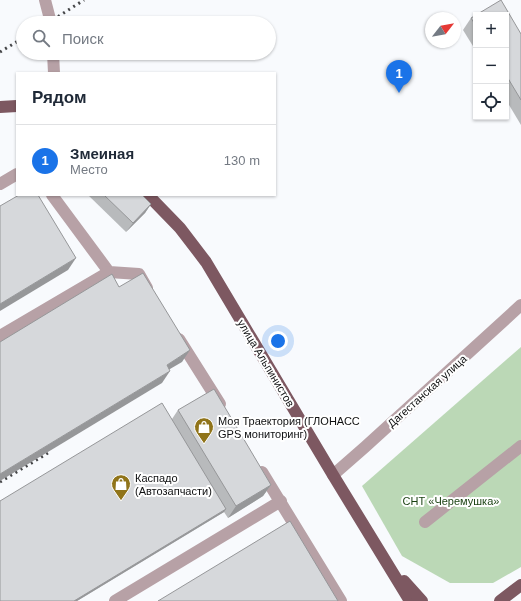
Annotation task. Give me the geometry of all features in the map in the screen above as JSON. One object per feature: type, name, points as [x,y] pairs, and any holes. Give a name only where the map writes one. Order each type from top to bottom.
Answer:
[{"type":"main road","points":[[0,107],[16,106]]},
{"type":"main road","name":"улица Альпинистов","points":[[149,196],[180,228],[206,262],[372,541],[410,601]]},
{"type":"main road","points":[[372,541],[422,601]]},
{"type":"main road","points":[[500,601],[518,595]]},
{"type":"street","points":[[46,0],[49,16]]},
{"type":"street","points":[[53,60],[54,72]]},
{"type":"street","points":[[0,184],[16,175]]},
{"type":"street","points":[[53,196],[108,272]]},
{"type":"street","points":[[0,336],[108,272],[139,274],[155,301]]},
{"type":"street","name":"Дагестанская улица","points":[[333,475],[521,305]]},
{"type":"street","points":[[172,328],[226,414]]},
{"type":"street","points":[[425,522],[521,446]]},
{"type":"street","points":[[256,461],[341,601]]},
{"type":"street","points":[[115,601],[281,501]]},
{"type":"green space","name":"СНТ «Черемушка»","points":[[521,347],[521,567],[493,583],[450,583],[402,556],[362,486]]},
{"type":"building","points":[[501,0],[508,12],[481,12]]},
{"type":"building","points":[[509,14],[521,34],[521,100],[509,80]]},
{"type":"building","points":[[17,196],[39,196],[76,258],[0,304],[0,206]]},
{"type":"building","points":[[105,196],[143,196],[151,204],[133,223]]},
{"type":"building","points":[[143,273],[190,350],[167,365],[170,371],[0,474],[0,342],[112,274],[119,287]]},
{"type":"building","points":[[214,389],[271,485],[236,506],[178,410]]},
{"type":"building","points":[[162,403],[226,509],[74,601],[0,601],[0,501]]},
{"type":"building","points":[[290,521],[338,601],[158,601]]},
{"type":"railway","points":[[59,16],[84,0]]},
{"type":"railway","points":[[0,52],[16,42]]},
{"type":"railway","points":[[0,482],[48,453]]},
{"type":"place","name":"Змеиная","points":[[399,93]]},
{"type":"place","name":"Моя Траектория (ГЛОНАСС GPS мониторинг)","points":[[204,444]]},
{"type":"place","name":"Каспадо (Автозапчасти)","points":[[121,501]]}]
